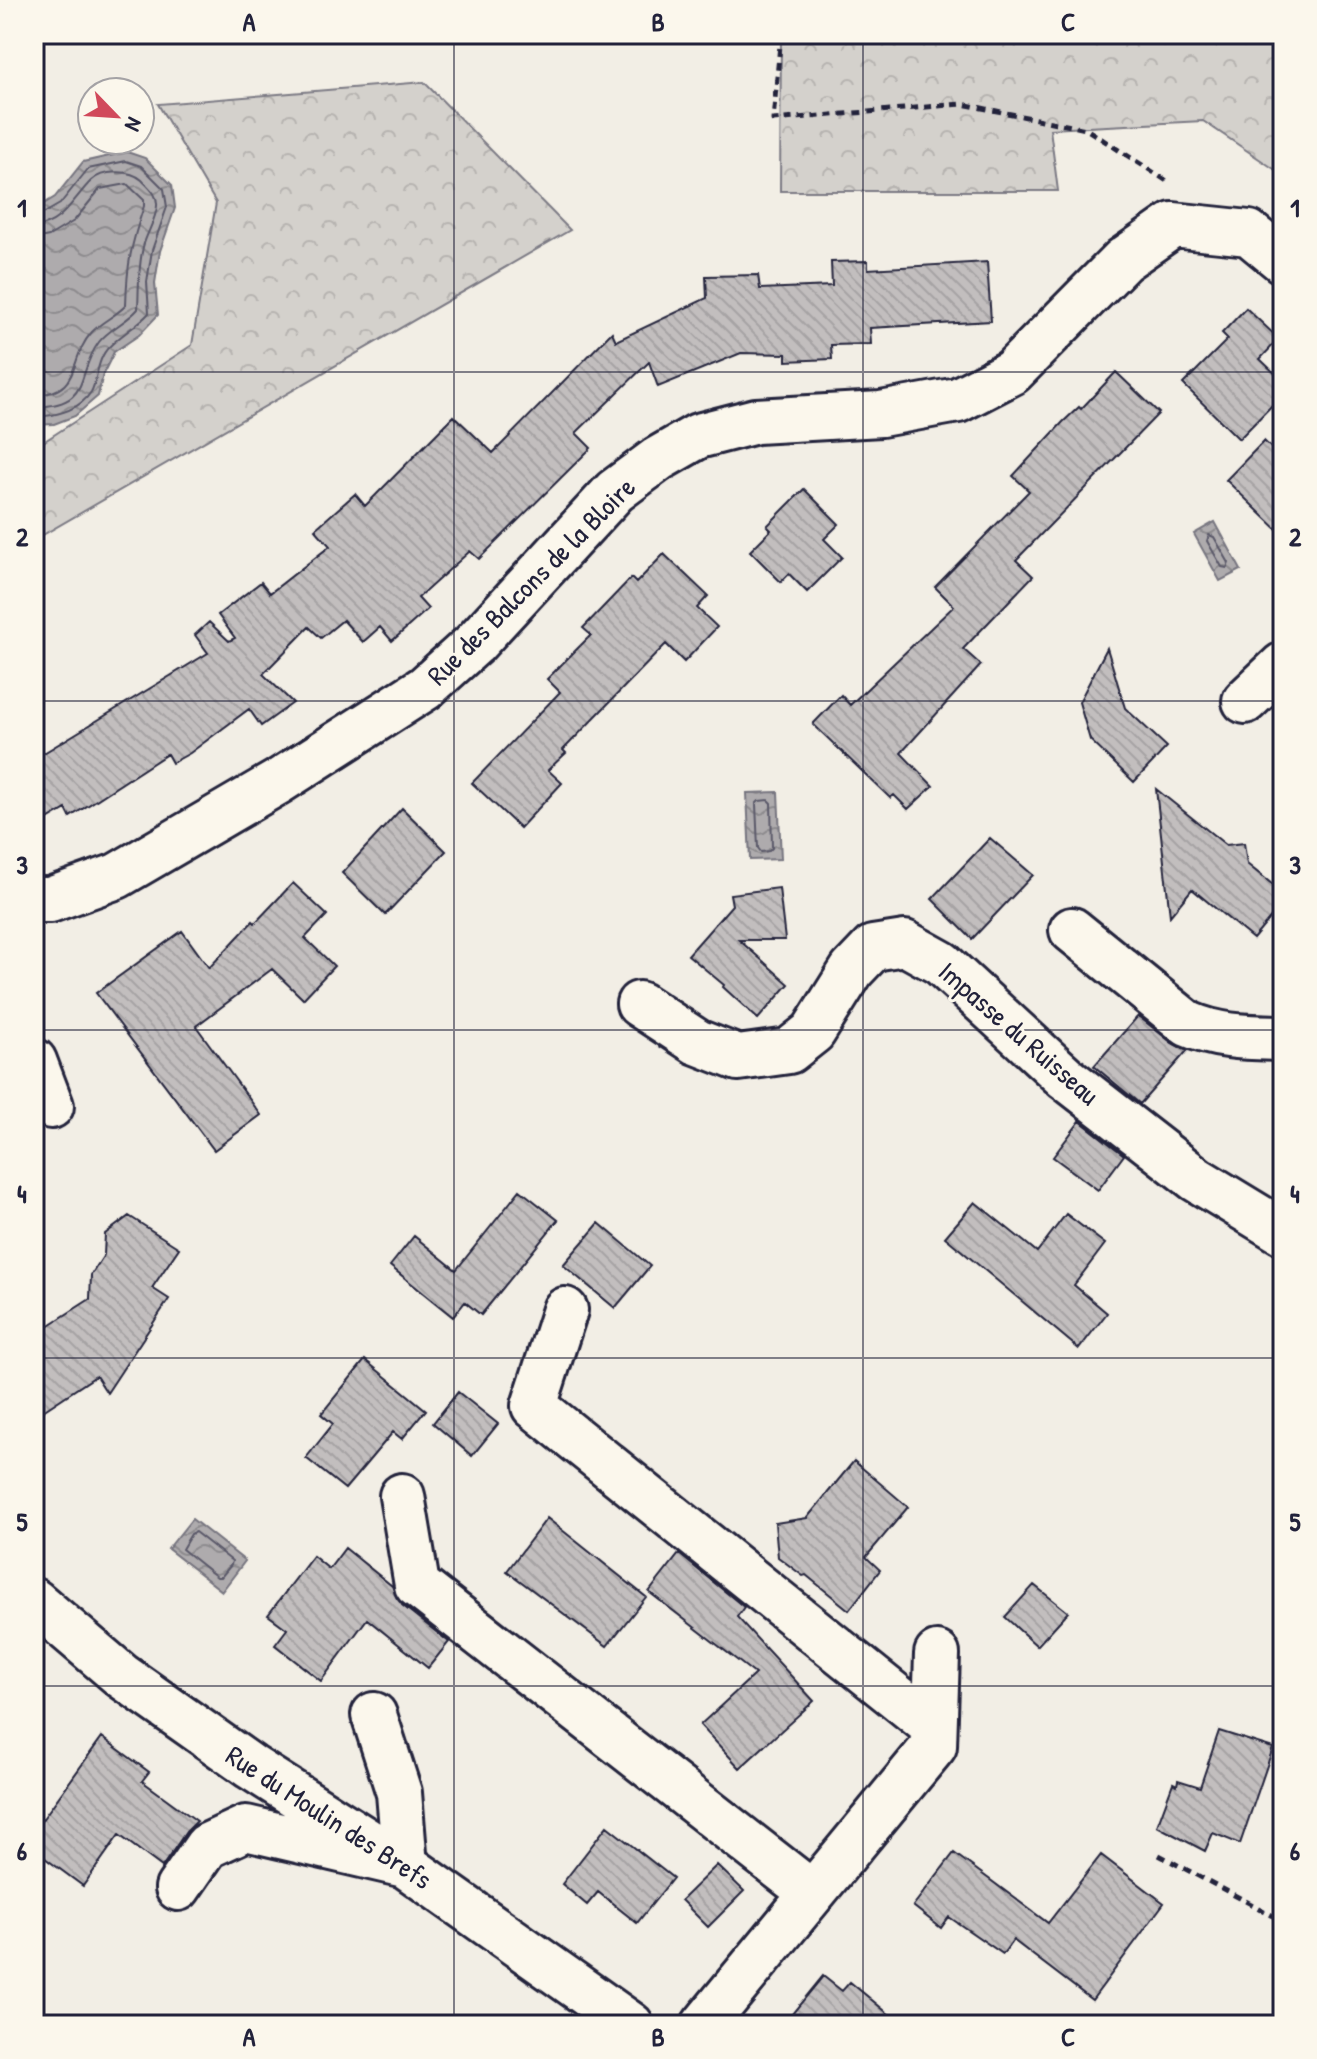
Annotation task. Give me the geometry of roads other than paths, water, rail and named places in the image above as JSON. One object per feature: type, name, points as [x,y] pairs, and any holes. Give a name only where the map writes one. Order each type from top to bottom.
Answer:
[{"type":"street","name":"Rue des Balcons de la Bloire","points":[[34,900],[50,900],[117,876],[278,782],[425,688],[474,644],[615,491],[658,459],[698,436],[756,421],[881,414],[958,400],[1012,372],[1123,260],[1173,225],[1249,233],[1283,261]]},
{"type":"street","points":[[1245,701],[1283,665]]},
{"type":"street","points":[[1072,930],[1188,1024],[1210,1034],[1283,1038]]},
{"type":"street","name":"Impasse du Ruisseau","points":[[639,1004],[697,1042],[738,1058],[789,1051],[813,1032],[852,970],[873,948],[905,943],[941,963],[1066,1078],[1196,1179],[1283,1232]]},
{"type":"street","points":[[34,1061],[51,1106]]},
{"type":"street","points":[[565,1310],[534,1406],[934,1727]]},
{"type":"street","points":[[402,1496],[417,1585],[812,1893]]},
{"type":"street","name":"Rue du Moulin des Brefs","points":[[34,1601],[122,1676],[251,1767],[405,1865],[631,2025]]},
{"type":"street","points":[[704,2025],[934,1746],[937,1654]]},
{"type":"street","points":[[178,1888],[207,1846],[246,1828],[405,1865],[399,1793],[374,1715]]},
{"type":"water","points":[[109,156],[139,156],[145,158],[172,185],[175,208],[160,251],[155,283],[158,315],[139,335],[114,352],[103,374],[98,396],[75,416],[54,424],[34,425],[34,210],[55,197],[83,162]]},
{"type":"water","points":[[1215,522],[1241,570],[1220,581],[1194,534]]},
{"type":"water","points":[[778,792],[781,859],[750,860],[747,793]]},
{"type":"water","points":[[192,1519],[245,1561],[222,1591],[168,1549]]}]
